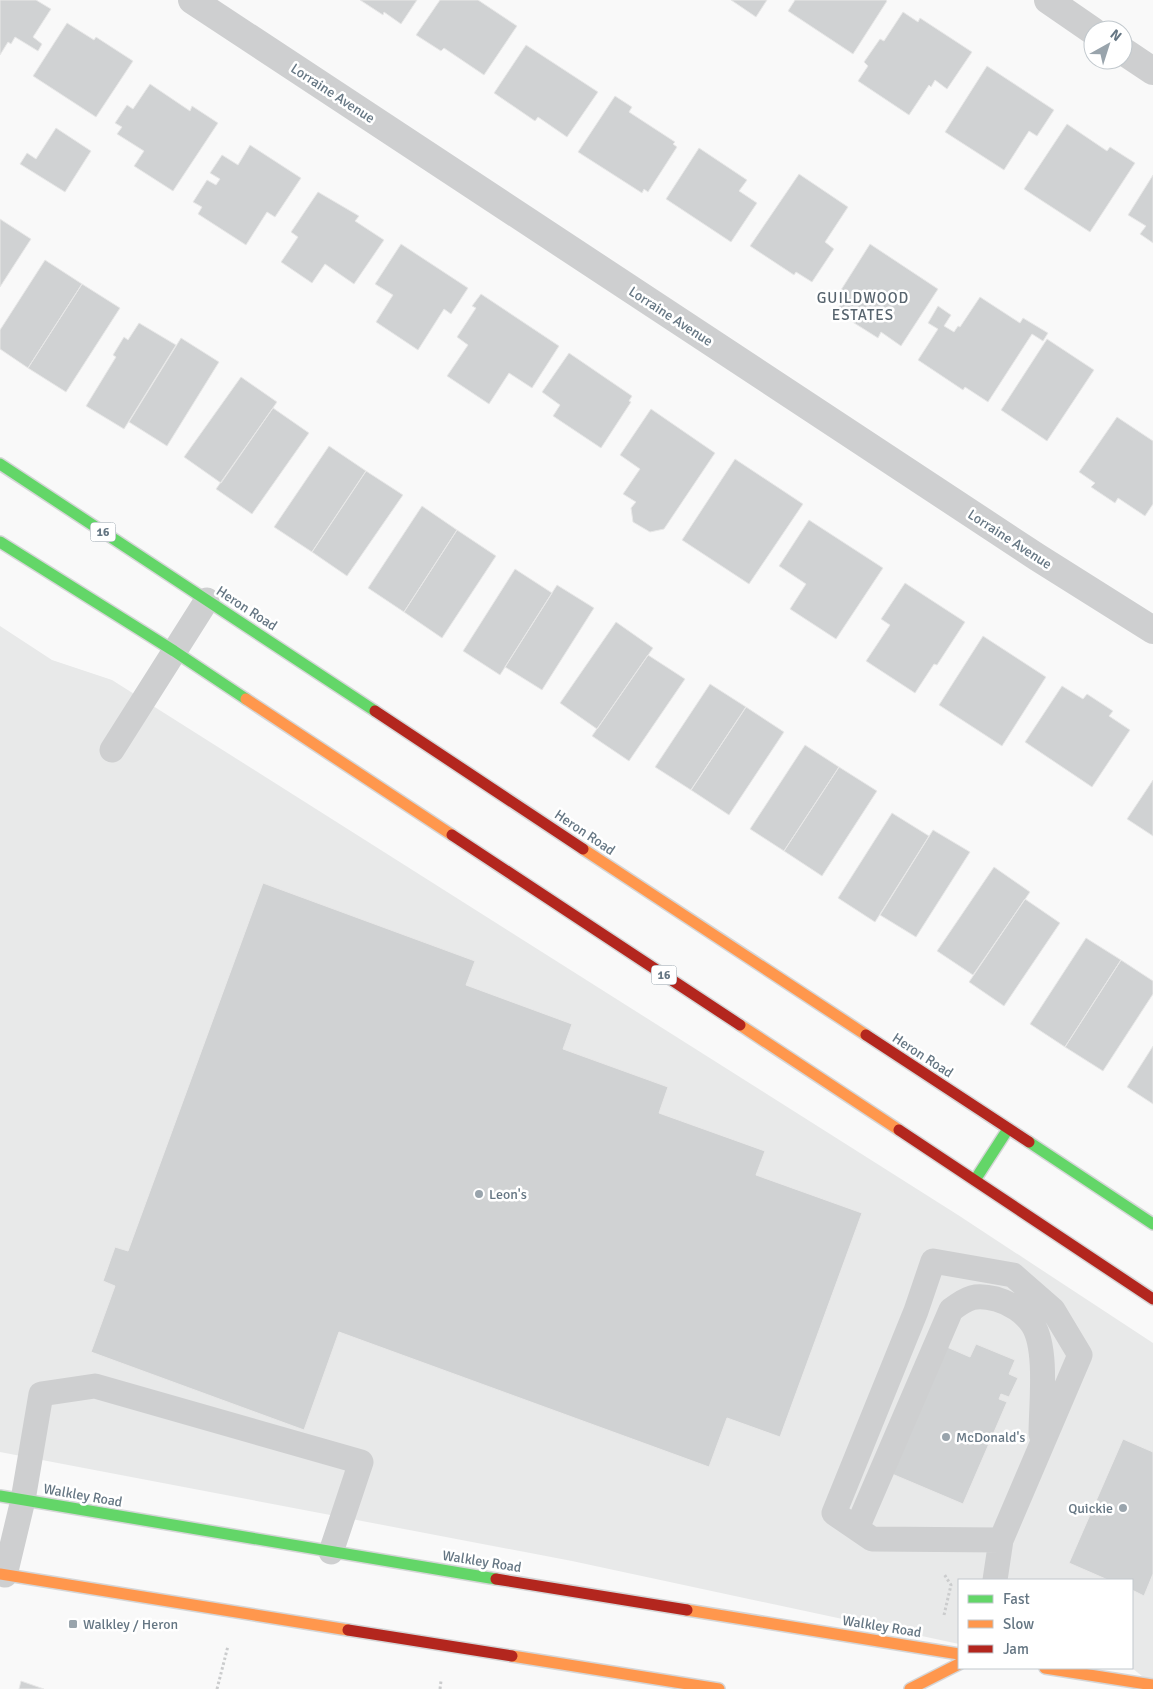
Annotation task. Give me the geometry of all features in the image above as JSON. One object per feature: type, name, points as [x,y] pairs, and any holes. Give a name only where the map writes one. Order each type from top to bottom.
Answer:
[{"type":"main road","name":"Heron Road","points":[[0,464],[1153,1224]]},
{"type":"main road","name":"16","points":[[0,542],[174,651],[1153,1299]]},
{"type":"main road","points":[[975,1180],[1008,1129]]},
{"type":"main road","name":"Walkley Road","points":[[11,1498],[958,1654]]},
{"type":"main road","points":[[2,1574],[719,1689]]},
{"type":"main road","points":[[910,1689],[958,1665]]},
{"type":"main road","points":[[1051,1669],[1153,1685]]},
{"type":"street","name":"Lorraine Avenue","points":[[192,0],[1037,557],[1153,630]]},
{"type":"street","points":[[1048,0],[1083,23]]},
{"type":"street","points":[[1133,58],[1153,71]]},
{"type":"lane","points":[[112,750],[207,600]]},
{"type":"lane","points":[[994,1579],[1001,1540],[1080,1355],[1053,1310],[1013,1275],[933,1262],[916,1311],[834,1513],[872,1540],[1001,1540]]},
{"type":"lane","points":[[857,1528],[951,1310],[965,1299],[982,1296],[1004,1301],[1018,1310],[1033,1325],[1042,1352],[1040,1447]]},
{"type":"lane","points":[[2,1574],[11,1498],[41,1394],[95,1386],[361,1462],[331,1552]]},
{"type":"path","points":[[217,1689],[229,1646]]},
{"type":"path","points":[[440,1689],[442,1681]]},
{"type":"shaded area","points":[[0,626],[52,660],[112,680],[958,1215],[1153,1343],[1153,1685],[1133,1669],[1133,1579],[958,1579],[958,1644],[572,1561],[0,1452]]},
{"type":"building","points":[[0,0],[36,0],[51,9],[33,37],[42,44],[38,51],[15,37],[11,44],[8,42],[0,55]]},
{"type":"building","points":[[360,0],[417,0],[401,24],[384,12],[383,15]]},
{"type":"building","points":[[440,0],[478,0],[517,26],[484,75],[444,48],[441,51],[416,35]]},
{"type":"building","points":[[731,0],[767,0],[756,17]]},
{"type":"building","points":[[795,0],[887,1],[853,54],[788,11]]},
{"type":"building","points":[[903,12],[918,22],[920,18],[972,52],[947,89],[935,80],[931,87],[929,85],[909,115],[858,81],[868,66],[864,62],[880,39],[884,41]]},
{"type":"building","points":[[67,23],[94,40],[96,37],[133,61],[96,117],[33,76]]},
{"type":"building","points":[[526,45],[598,92],[567,137],[538,117],[535,121],[494,93]]},
{"type":"building","points":[[987,66],[1054,110],[1037,136],[1029,131],[1004,170],[945,132]]},
{"type":"building","points":[[150,84],[190,111],[192,106],[218,123],[173,191],[134,166],[144,151],[117,134],[122,127],[115,123],[127,105],[133,109]]},
{"type":"building","points":[[615,96],[632,107],[629,112],[675,142],[673,144],[677,147],[648,192],[644,189],[642,193],[578,152]]},
{"type":"building","points":[[1067,124],[1107,151],[1110,147],[1135,163],[1090,232],[1024,189]]},
{"type":"building","points":[[56,128],[91,151],[65,192],[20,164],[27,153],[36,159]]},
{"type":"building","points":[[250,145],[301,178],[275,217],[267,212],[246,245],[198,214],[202,207],[193,202],[207,180],[216,185],[220,179],[210,173],[222,155],[238,165]]},
{"type":"building","points":[[699,148],[747,180],[739,191],[757,203],[731,242],[666,199]]},
{"type":"building","points":[[799,174],[848,207],[825,242],[834,249],[812,282],[796,272],[794,275],[750,246]]},
{"type":"building","points":[[1153,175],[1153,243],[1140,234],[1146,226],[1128,215]]},
{"type":"building","points":[[318,192],[359,216],[355,221],[384,240],[354,284],[325,264],[312,283],[281,262],[298,237],[291,232]]},
{"type":"building","points":[[0,219],[31,239],[0,287]]},
{"type":"building","points":[[401,244],[468,288],[451,314],[444,309],[418,350],[376,322],[393,295],[375,284]]},
{"type":"building","points":[[870,244],[938,289],[901,346],[881,332],[878,338],[851,321],[854,318],[838,307],[840,305],[834,301]]},
{"type":"building","points":[[45,260],[82,284],[28,368],[0,349],[0,330]]},
{"type":"building","points":[[82,284],[120,308],[66,392],[28,368]]},
{"type":"building","points":[[481,294],[559,346],[532,388],[509,373],[489,404],[447,376],[468,345],[457,337],[476,308],[472,306]]},
{"type":"building","points":[[980,297],[1020,323],[1023,318],[1048,333],[1043,341],[1032,334],[988,402],[965,387],[963,390],[918,360],[938,329],[928,323],[938,306],[951,315],[944,326],[954,332],[958,326],[960,327]]},
{"type":"building","points":[[139,323],[176,345],[124,429],[86,406],[116,357],[113,355],[124,337],[128,340]]},
{"type":"building","points":[[181,338],[219,362],[167,446],[129,422]]},
{"type":"building","points":[[1047,339],[1094,370],[1047,441],[1001,410]]},
{"type":"building","points":[[569,353],[632,396],[629,401],[631,402],[601,448],[553,416],[560,405],[542,392]]},
{"type":"building","points":[[241,377],[277,402],[221,483],[184,457]]},
{"type":"building","points":[[273,408],[309,433],[252,514],[216,489]]},
{"type":"building","points":[[651,409],[715,453],[664,529],[650,532],[633,522],[631,508],[636,502],[623,494],[640,469],[620,455]]},
{"type":"building","points":[[1117,417],[1153,441],[1153,504],[1145,516],[1118,498],[1115,503],[1091,487],[1095,483],[1079,472]]},
{"type":"building","points":[[329,446],[366,471],[312,552],[274,527]]},
{"type":"building","points":[[735,459],[803,504],[749,584],[682,540]]},
{"type":"building","points":[[366,471],[403,495],[347,576],[312,552]]},
{"type":"building","points":[[422,506],[457,530],[404,612],[368,588]]},
{"type":"building","points":[[809,520],[883,568],[836,639],[790,609],[806,584],[779,566]]},
{"type":"building","points":[[457,530],[496,556],[442,638],[404,612]]},
{"type":"building","points":[[515,569],[552,593],[500,675],[463,651]]},
{"type":"building","points":[[905,583],[965,622],[937,665],[934,664],[915,693],[866,661],[890,625],[881,619]]},
{"type":"building","points":[[557,585],[594,608],[542,690],[505,667]]},
{"type":"building","points":[[616,622],[653,648],[597,729],[560,703]]},
{"type":"building","points":[[983,636],[1046,677],[1002,746],[939,705]]},
{"type":"building","points":[[648,655],[685,679],[629,761],[592,736]]},
{"type":"building","points":[[710,684],[746,707],[691,790],[655,767]]},
{"type":"building","points":[[1062,686],[1083,699],[1087,694],[1113,711],[1109,716],[1130,730],[1092,787],[1025,742]]},
{"type":"building","points":[[746,707],[784,732],[729,815],[691,790]]},
{"type":"building","points":[[805,745],[839,767],[784,851],[750,829]]},
{"type":"building","points":[[839,767],[877,791],[822,876],[784,851]]},
{"type":"building","points":[[1153,780],[1153,836],[1127,819]]},
{"type":"building","points":[[892,813],[929,836],[875,922],[838,898]]},
{"type":"building","points":[[933,830],[970,852],[916,937],[880,915]]},
{"type":"building","points":[[994,867],[1030,892],[973,975],[937,951]]},
{"type":"building","name":"Leon's","points":[[263,883],[475,961],[466,985],[572,1024],[563,1049],[668,1087],[659,1113],[765,1151],[756,1175],[862,1213],[780,1437],[727,1418],[709,1467],[339,1332],[304,1430],[91,1352],[115,1286],[103,1281],[115,1247],[128,1251]]},
{"type":"building","points":[[1025,899],[1060,923],[1004,1006],[969,982]]},
{"type":"building","points":[[1086,938],[1121,960],[1065,1047],[1030,1024]]},
{"type":"building","points":[[1121,960],[1153,981],[1153,994],[1103,1071],[1065,1047]]},
{"type":"building","points":[[1153,1046],[1153,1104],[1127,1087]]},
{"type":"building","name":"McDonald's","points":[[940,1344],[970,1357],[976,1344],[1015,1360],[1009,1374],[1018,1378],[1009,1397],[1001,1394],[999,1399],[1007,1402],[963,1504],[885,1471]]},
{"type":"building","name":"Quickie","points":[[1123,1439],[1153,1452],[1153,1574],[1144,1596],[1133,1590],[1133,1579],[1106,1579],[1069,1563]]},
{"type":"building","points":[[21,1681],[44,1689],[19,1689]]},
{"type":"traffic: fast","points":[[0,464],[375,711]]},
{"type":"traffic: fast","points":[[0,542],[174,651],[246,699]]},
{"type":"traffic: fast","points":[[975,1180],[1008,1129]]},
{"type":"traffic: fast","points":[[1029,1142],[1153,1224]]},
{"type":"traffic: fast","points":[[0,1496],[496,1579]]},
{"type":"traffic: slow","points":[[246,699],[452,835]]},
{"type":"traffic: slow","points":[[583,849],[866,1035]]},
{"type":"traffic: slow","points":[[740,1025],[899,1130]]},
{"type":"traffic: slow","points":[[0,1574],[348,1630]]},
{"type":"traffic: slow","points":[[687,1610],[958,1654]]},
{"type":"traffic: slow","points":[[512,1656],[719,1689]]},
{"type":"traffic: slow","points":[[910,1689],[958,1665]]},
{"type":"traffic: slow","points":[[1051,1669],[1153,1685]]},
{"type":"traffic: jam","points":[[375,711],[583,849]]},
{"type":"traffic: jam","points":[[452,835],[740,1025]]},
{"type":"traffic: jam","points":[[866,1035],[1029,1142]]},
{"type":"traffic: jam","points":[[899,1130],[1153,1299]]},
{"type":"traffic: jam","points":[[496,1579],[687,1610]]},
{"type":"traffic: jam","points":[[348,1630],[512,1656]]},
{"type":"place","name":"Leon's","points":[[479,1194]]},
{"type":"place","name":"McDonald's","points":[[946,1437]]},
{"type":"place","name":"Quickie","points":[[1123,1508]]},
{"type":"place","name":"Walkley / Heron","points":[[73,1624]]},
{"type":"district","name":"GUILDWOOD ESTATES","points":[[863,306]]}]
